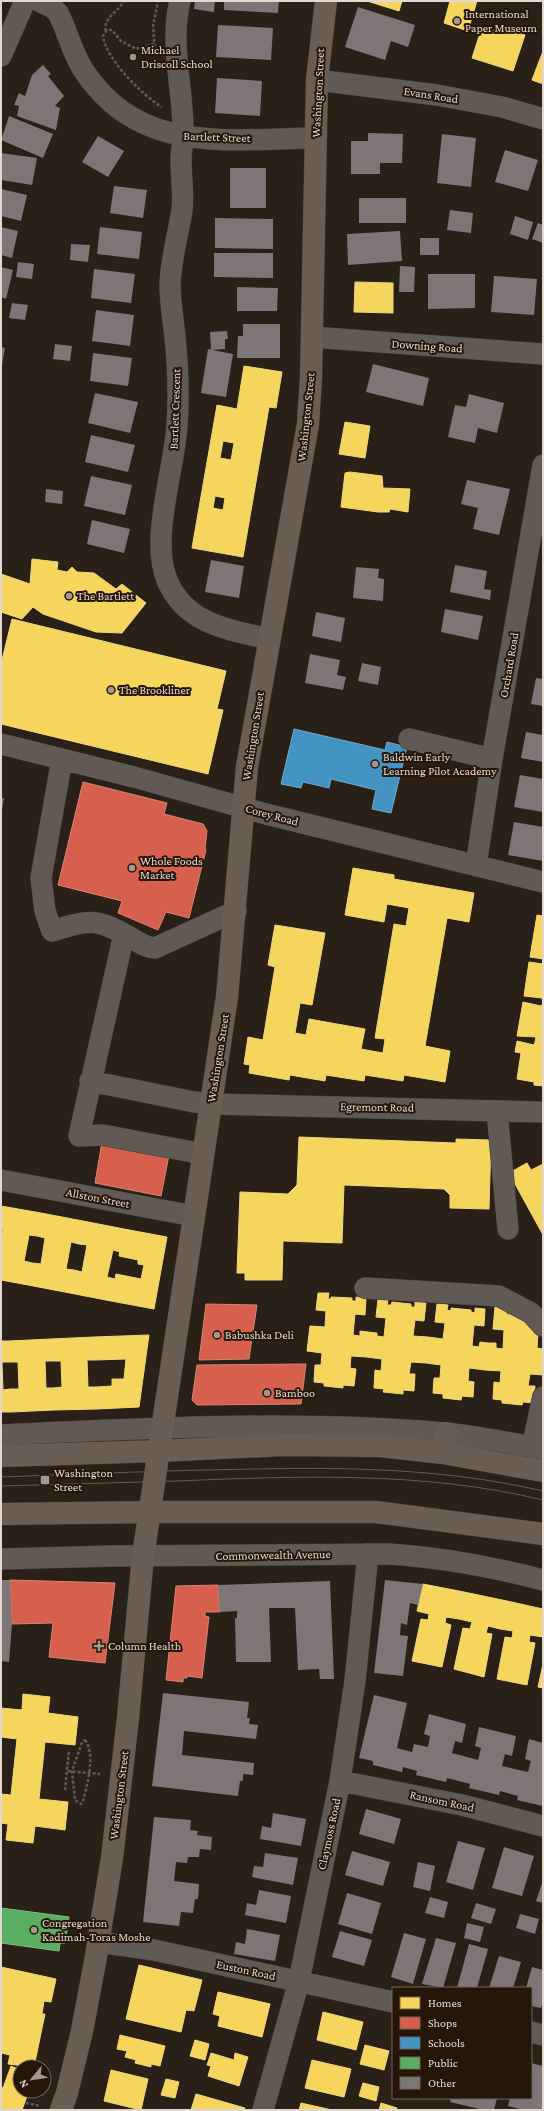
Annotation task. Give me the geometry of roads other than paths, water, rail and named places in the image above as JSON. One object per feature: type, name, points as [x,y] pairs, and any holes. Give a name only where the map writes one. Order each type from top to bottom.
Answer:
[{"type":"main road","name":"Washington Street","points":[[61,2110],[67,2093],[82,2031],[112,1858],[128,1718],[143,1556],[227,997],[236,912],[247,767],[306,434],[310,400],[312,337],[317,80],[326,1]]},
{"type":"main road","points":[[1,1456],[283,1445],[380,1446],[444,1443],[543,1471]]},
{"type":"main road","points":[[1,1514],[149,1512],[376,1512],[543,1534]]},
{"type":"street","points":[[1,56],[25,1]]},
{"type":"street","name":"Bartlett Street","points":[[39,1],[58,13],[81,67],[104,97],[119,109],[150,127],[183,137],[219,139],[316,138]]},
{"type":"street","name":"Bartlett Crescent","points":[[180,1],[177,16],[175,46],[183,137],[181,162],[183,199],[172,260],[170,285],[177,362],[177,425],[163,519],[162,563],[166,578],[176,596],[198,618],[223,628],[270,639]]},
{"type":"street","name":"Evans Road","points":[[317,80],[437,95],[502,107],[543,119]]},
{"type":"street","name":"Downing Road","points":[[312,337],[543,354]]},
{"type":"street","name":"Orchard Road","points":[[476,866],[492,759],[543,465]]},
{"type":"street","points":[[409,739],[492,759]]},
{"type":"street","name":"Corey Road","points":[[1,744],[243,808],[543,882]]},
{"type":"street","points":[[62,759],[41,878],[45,911],[52,931],[82,922],[94,922],[106,924],[143,945],[156,948],[236,912]]},
{"type":"street","points":[[124,934],[90,1081],[79,1136],[103,1135],[203,1154]]},
{"type":"street","name":"Egremont Road","points":[[90,1081],[194,1102],[211,1104],[543,1112]]},
{"type":"street","points":[[496,1110],[508,1229]]},
{"type":"street","name":"Allston Street","points":[[1,1180],[194,1216]]},
{"type":"street","points":[[365,1288],[499,1296],[531,1313],[543,1326]]},
{"type":"street","points":[[1,1435],[162,1428],[314,1427],[444,1443],[537,1448],[543,1397]]},
{"type":"street","name":"Claymoss Road","points":[[263,2110],[299,1982],[340,1781],[356,1681],[368,1554]]},
{"type":"street","name":"Commonwealth Avenue","points":[[1,1559],[143,1556],[408,1555],[543,1580]]},
{"type":"street","name":"Ransom Road","points":[[340,1781],[462,1804],[543,1826]]},
{"type":"street","name":"Euston Road","points":[[98,1942],[154,1950],[392,2002]]},
{"type":"street","points":[[532,2032],[543,2034]]},
{"type":"tram line","points":[[1,1477],[160,1471],[328,1468],[436,1474],[472,1478],[543,1491]]},
{"type":"tram line","points":[[1,1486],[268,1478],[361,1478],[452,1484],[543,1500]]},
{"type":"place","name":"International Paper Museum","points":[[457,21]]},
{"type":"place","name":"Michael Driscoll School","points":[[133,57]]},
{"type":"place","name":"The Bartlett","points":[[69,596]]},
{"type":"place","name":"The Brookliner","points":[[111,690]]},
{"type":"place","name":"Baldwin Early Learning Pilot Academy","points":[[375,764]]},
{"type":"place","name":"Whole Foods Market","points":[[132,868]]},
{"type":"place","name":"Babushka Deli","points":[[217,1335]]},
{"type":"place","name":"Bamboo","points":[[267,1393]]},
{"type":"place","name":"Washington Street","points":[[45,1480]]},
{"type":"place","name":"Column Health","points":[[99,1646]]},
{"type":"place","name":"Congregation Kadimah-Toras Moshe","points":[[34,1930]]}]
